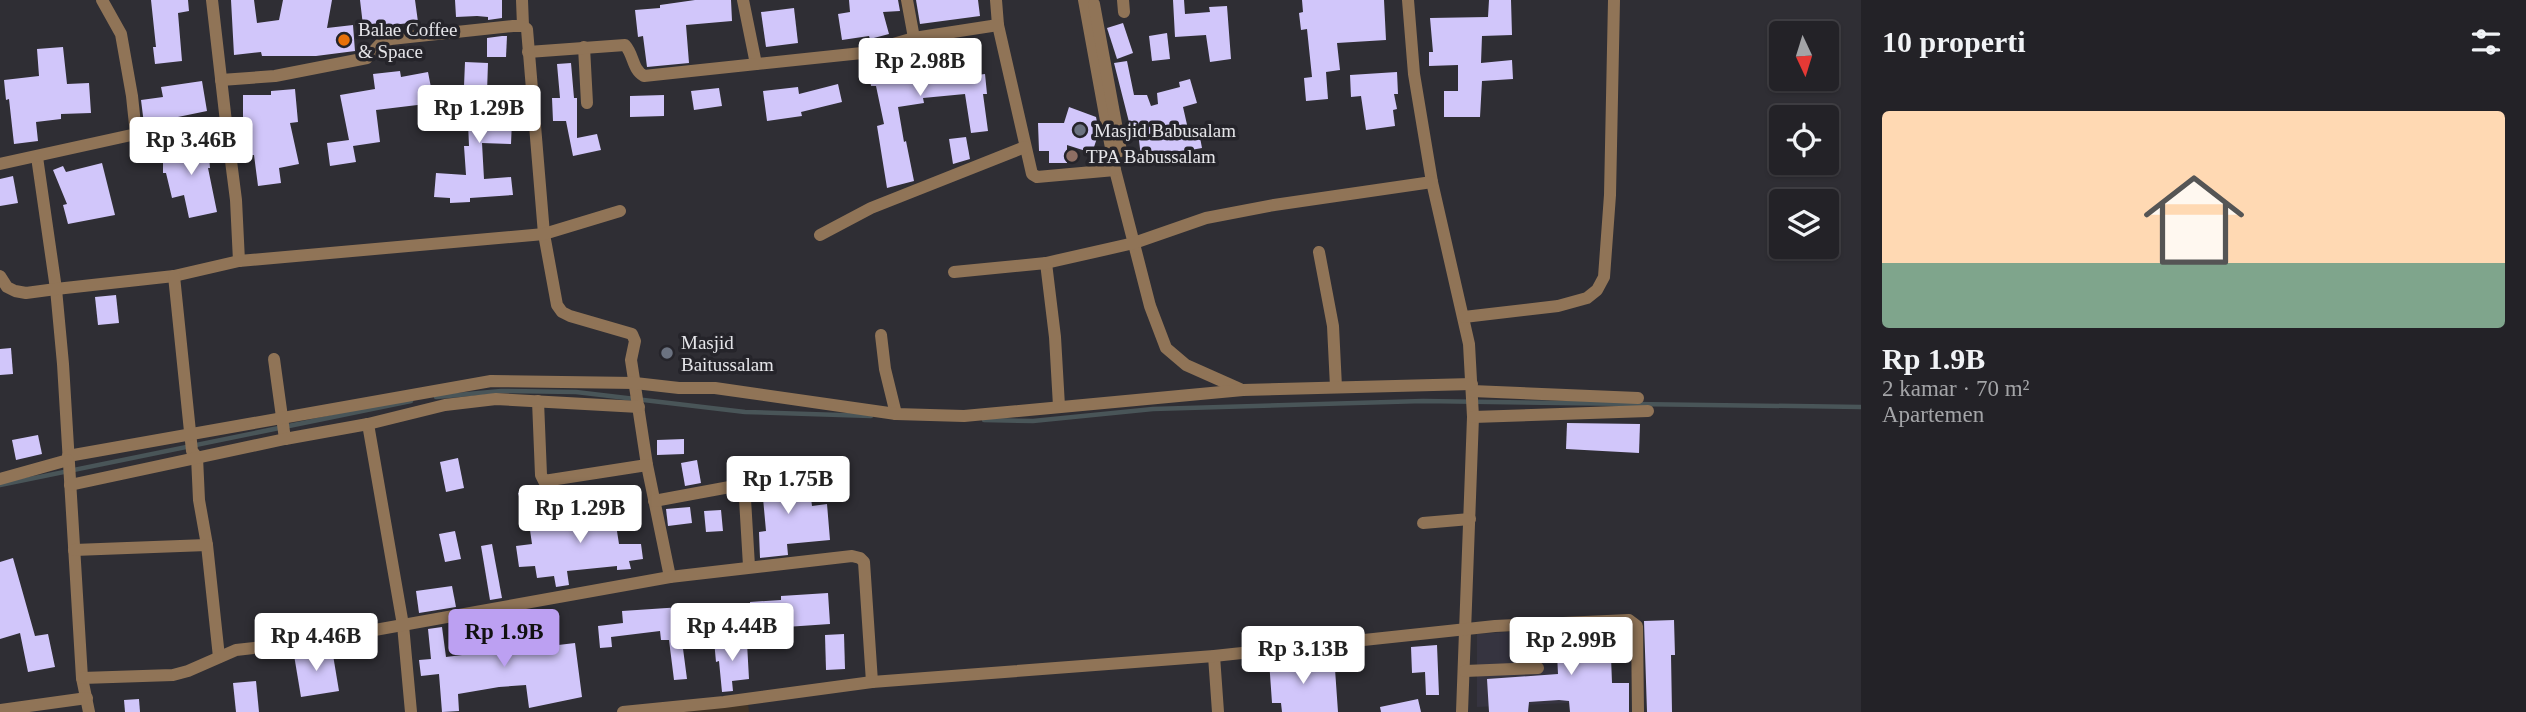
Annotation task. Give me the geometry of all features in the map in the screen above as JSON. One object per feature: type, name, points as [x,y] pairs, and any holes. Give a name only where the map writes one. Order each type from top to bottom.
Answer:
[{"type":"street","points":[[102,0],[121,34],[136,134]]},
{"type":"street","points":[[212,0],[236,200],[239,261]]},
{"type":"street","points":[[522,0],[523,26],[529,33],[528,52],[544,234],[557,305],[562,312],[570,316],[632,334],[635,341],[631,360],[646,465],[670,577]]},
{"type":"street","points":[[743,0],[756,64]]},
{"type":"street","points":[[906,0],[914,38]]},
{"type":"street","points":[[996,0],[998,25],[1034,176],[1115,170]]},
{"type":"street","points":[[1084,0],[1121,151],[1112,153],[1115,170],[1150,306],[1166,348],[1186,365],[1243,390]]},
{"type":"street","points":[[1093,0],[1102,75]]},
{"type":"street","points":[[1408,0],[1414,74],[1432,182],[1469,344],[1472,399],[1470,519],[1462,712]]},
{"type":"street","points":[[1464,317],[1558,306],[1587,298],[1597,290],[1604,277],[1610,195],[1614,0]]},
{"type":"street","points":[[528,52],[625,45],[636,69],[645,76],[862,53],[914,38],[998,25]]},
{"type":"street","points":[[221,80],[275,76],[367,58],[382,42],[391,39],[523,26]]},
{"type":"street","points":[[584,47],[587,103]]},
{"type":"street","points":[[0,163],[136,134],[226,122]]},
{"type":"street","points":[[820,234],[871,208],[1025,147]]},
{"type":"street","points":[[37,157],[56,289],[66,397],[82,678],[89,712]]},
{"type":"street","points":[[954,272],[1046,263],[1134,243],[1206,218],[1274,205],[1432,182]]},
{"type":"street","points":[[0,276],[7,287],[26,293],[174,276],[239,261],[544,234],[620,211]]},
{"type":"street","points":[[1319,252],[1333,326],[1336,387]]},
{"type":"street","points":[[1046,263],[1059,406]]},
{"type":"street","points":[[174,276],[219,657]]},
{"type":"street","points":[[881,335],[885,369],[896,414]]},
{"type":"street","points":[[274,359],[284,429]]},
{"type":"street","points":[[0,480],[284,429],[491,382],[637,395]]},
{"type":"street","points":[[69,468],[284,429],[368,424],[444,405],[496,399],[538,401],[637,395],[679,388],[715,388],[896,414],[964,416],[1243,390],[1336,387],[1648,411]]},
{"type":"street","points":[[1472,399],[1638,398]]},
{"type":"street","points":[[538,401],[541,475],[544,481],[646,465]]},
{"type":"street","points":[[368,424],[402,625],[411,712]]},
{"type":"street","points":[[654,502],[735,486],[744,499],[749,566]]},
{"type":"street","points":[[1423,523],[1470,519]]},
{"type":"street","points":[[74,550],[207,545]]},
{"type":"street","points":[[82,678],[173,675],[236,650],[308,642],[670,577],[852,556],[864,562],[872,682]]},
{"type":"street","points":[[623,712],[724,707],[872,682],[1214,656],[1465,629],[1632,621],[1637,626],[1639,712]]},
{"type":"street","points":[[1214,656],[1218,712]]},
{"type":"street","points":[[1465,671],[1538,668]]},
{"type":"street","points":[[0,710],[87,698]]},
{"type":"shaded area","points":[[1610,625],[1612,701],[1477,707],[1477,634]]},
{"type":"shaded area","points":[[748,703],[749,712],[677,712]]},
{"type":"building","points":[[151,0],[188,0],[189,11],[178,13],[182,61],[155,64]]},
{"type":"building","points":[[231,0],[254,0],[257,23],[279,20],[283,0],[332,0],[327,28],[353,25],[355,51],[316,56],[262,56],[261,52],[234,55]]},
{"type":"building","points":[[360,0],[415,0],[418,22],[383,26],[384,31],[364,34]]},
{"type":"building","points":[[455,0],[502,0],[502,18],[488,20],[488,17],[456,17]]},
{"type":"building","points":[[695,0],[731,0],[732,21],[686,25],[689,63],[647,67],[643,36],[638,37],[635,10],[660,8],[660,5]]},
{"type":"building","points":[[849,0],[898,0],[900,11],[883,12],[889,34],[870,39],[869,36],[842,40],[838,14],[850,12]]},
{"type":"building","points":[[916,0],[978,0],[980,16],[920,24]]},
{"type":"building","points":[[1173,0],[1184,0],[1185,14],[1210,12],[1209,7],[1227,6],[1231,59],[1210,62],[1206,35],[1175,37]]},
{"type":"building","points":[[1302,0],[1384,0],[1386,40],[1337,43],[1340,70],[1326,72],[1328,99],[1306,101],[1304,78],[1312,77],[1307,29],[1301,30],[1299,13],[1303,12]]},
{"type":"building","points":[[1489,0],[1511,0],[1512,35],[1482,36],[1481,63],[1512,60],[1513,79],[1482,81],[1480,117],[1444,117],[1444,91],[1458,91],[1458,65],[1429,66],[1429,52],[1433,52],[1430,18],[1488,17]]},
{"type":"building","points":[[794,8],[798,43],[766,47],[761,12]]},
{"type":"building","points":[[1123,23],[1133,53],[1117,59],[1107,28]]},
{"type":"building","points":[[1167,33],[1170,59],[1152,61],[1149,36]]},
{"type":"building","points":[[507,36],[506,57],[487,57],[487,38]]},
{"type":"building","points":[[954,42],[960,77],[985,74],[987,94],[983,94],[988,131],[971,133],[965,94],[923,98],[924,103],[898,107],[914,181],[887,188],[877,126],[884,124],[876,86],[871,86],[868,64],[895,61],[894,53],[916,47]]},
{"type":"building","points":[[63,47],[67,84],[89,83],[91,113],[61,114],[61,119],[36,122],[38,141],[14,144],[4,80],[39,76],[37,49]]},
{"type":"building","points":[[1127,61],[1134,95],[1147,95],[1151,106],[1158,104],[1157,93],[1180,87],[1179,82],[1190,79],[1197,103],[1183,107],[1188,129],[1198,127],[1202,148],[1157,156],[1158,163],[1142,165],[1137,124],[1130,126],[1114,63]]},
{"type":"building","points":[[465,62],[488,63],[487,92],[500,92],[502,119],[512,120],[511,144],[482,143],[484,179],[511,177],[513,195],[470,198],[470,202],[450,203],[450,198],[434,197],[436,173],[466,175],[464,146],[469,146],[468,122],[477,122],[475,87],[464,86]]},
{"type":"building","points":[[571,63],[574,98],[577,98],[577,138],[597,134],[601,150],[573,156],[566,121],[553,121],[552,98],[560,98],[557,64]]},
{"type":"building","points":[[400,71],[401,77],[428,72],[434,103],[376,110],[380,142],[353,146],[356,162],[330,166],[327,143],[349,140],[340,95],[375,89],[373,74]]},
{"type":"building","points":[[1397,72],[1398,94],[1394,94],[1397,109],[1393,110],[1395,126],[1366,130],[1361,96],[1351,97],[1350,75]]},
{"type":"building","points":[[202,81],[207,111],[144,124],[141,100],[163,97],[161,87]]},
{"type":"building","points":[[838,84],[842,102],[801,112],[802,116],[767,121],[763,91],[798,87],[799,94]]},
{"type":"building","points":[[719,88],[722,106],[694,110],[691,91]]},
{"type":"building","points":[[295,89],[298,122],[290,123],[299,164],[279,168],[281,183],[258,186],[254,155],[248,155],[246,130],[243,130],[243,95],[271,95],[271,91]]},
{"type":"building","points":[[664,95],[664,116],[630,117],[630,96]]},
{"type":"building","points":[[1069,107],[1096,117],[1099,132],[1092,153],[1067,145],[1067,163],[1049,163],[1049,151],[1039,151],[1038,123],[1064,123]]},
{"type":"building","points":[[202,135],[206,157],[209,156],[208,168],[217,212],[189,218],[184,195],[172,198],[166,173],[163,173],[163,154],[185,154],[182,139]]},
{"type":"building","points":[[966,137],[970,159],[953,164],[949,139]]},
{"type":"building","points":[[102,163],[115,215],[68,224],[63,205],[67,204],[53,170],[63,166],[66,172]]},
{"type":"building","points":[[13,176],[18,203],[0,206],[0,179]]},
{"type":"building","points":[[116,295],[119,323],[98,325],[95,297]]},
{"type":"building","points":[[11,348],[13,374],[0,375],[0,349]]},
{"type":"building","points":[[1567,423],[1640,424],[1639,453],[1566,449]]},
{"type":"building","points":[[38,435],[42,454],[16,460],[12,440]]},
{"type":"building","points":[[684,439],[684,454],[657,455],[657,440]]},
{"type":"building","points":[[458,458],[464,488],[446,492],[440,462]]},
{"type":"building","points":[[771,459],[776,492],[810,491],[812,506],[827,504],[830,540],[787,544],[788,555],[760,558],[759,532],[766,531],[762,487],[755,487],[753,462]]},
{"type":"building","points":[[697,460],[701,483],[685,486],[681,463]]},
{"type":"building","points":[[563,487],[568,504],[524,514],[518,493]]},
{"type":"building","points":[[621,493],[624,511],[614,512],[619,544],[641,544],[643,559],[629,561],[631,569],[617,570],[617,566],[567,571],[569,585],[556,587],[554,576],[537,578],[535,566],[519,567],[516,546],[532,544],[530,530],[595,523],[592,497]]},
{"type":"building","points":[[690,507],[692,523],[668,526],[666,509]]},
{"type":"building","points":[[721,510],[723,531],[706,532],[704,511]]},
{"type":"building","points":[[455,531],[461,559],[445,562],[439,534]]},
{"type":"building","points":[[492,544],[502,598],[490,600],[481,546]]},
{"type":"building","points":[[13,558],[35,636],[48,634],[55,667],[28,672],[20,633],[0,639],[0,562]]},
{"type":"building","points":[[452,586],[456,607],[419,613],[416,591]]},
{"type":"building","points":[[828,593],[830,624],[771,628],[771,633],[752,634],[750,602],[781,600],[781,596]]},
{"type":"building","points":[[682,607],[683,619],[718,614],[718,636],[682,641],[687,679],[674,680],[669,640],[661,640],[660,631],[611,637],[612,647],[600,648],[598,626],[623,623],[622,611]]},
{"type":"building","points":[[1674,620],[1675,655],[1671,655],[1672,712],[1647,712],[1644,621]]},
{"type":"building","points":[[503,625],[507,651],[575,643],[582,697],[529,708],[526,685],[499,687],[458,694],[459,711],[442,712],[439,674],[421,676],[419,660],[431,659],[428,629],[442,627],[446,657],[478,653],[475,630]]},
{"type":"building","points":[[1628,631],[1629,656],[1611,657],[1612,683],[1629,683],[1629,712],[1570,712],[1569,701],[1559,700],[1529,702],[1528,712],[1489,712],[1487,679],[1558,674],[1556,632]]},
{"type":"building","points":[[844,634],[845,669],[826,670],[825,635]]},
{"type":"building","points":[[729,639],[730,644],[747,643],[749,679],[732,681],[733,691],[722,692],[714,640]]},
{"type":"building","points":[[1437,645],[1439,695],[1426,695],[1425,672],[1412,673],[1411,647]]},
{"type":"building","points":[[332,649],[339,691],[301,697],[294,655]]},
{"type":"building","points":[[1310,657],[1311,670],[1335,669],[1338,712],[1282,712],[1281,703],[1272,703],[1269,660]]},
{"type":"building","points":[[256,681],[259,712],[236,712],[233,683]]},
{"type":"building","points":[[139,699],[140,712],[125,712],[124,700]]},
{"type":"building","points":[[1418,699],[1421,712],[1381,712],[1380,707]]},
{"type":"waterway","points":[[436,397],[501,391],[576,392],[745,412],[871,416]]},
{"type":"waterway","points":[[0,485],[411,401]]},
{"type":"waterway","points":[[984,420],[1033,421],[1153,409],[1423,401],[1861,407]]},
{"type":"place","name":"Balae Coffee & Space","points":[[344,40]]},
{"type":"place","name":"Masjid Babusalam","points":[[1080,130]]},
{"type":"place","name":"TPA Babussalam","points":[[1072,156]]},
{"type":"place","name":"Masjid Baitussalam","points":[[667,353]]}]
